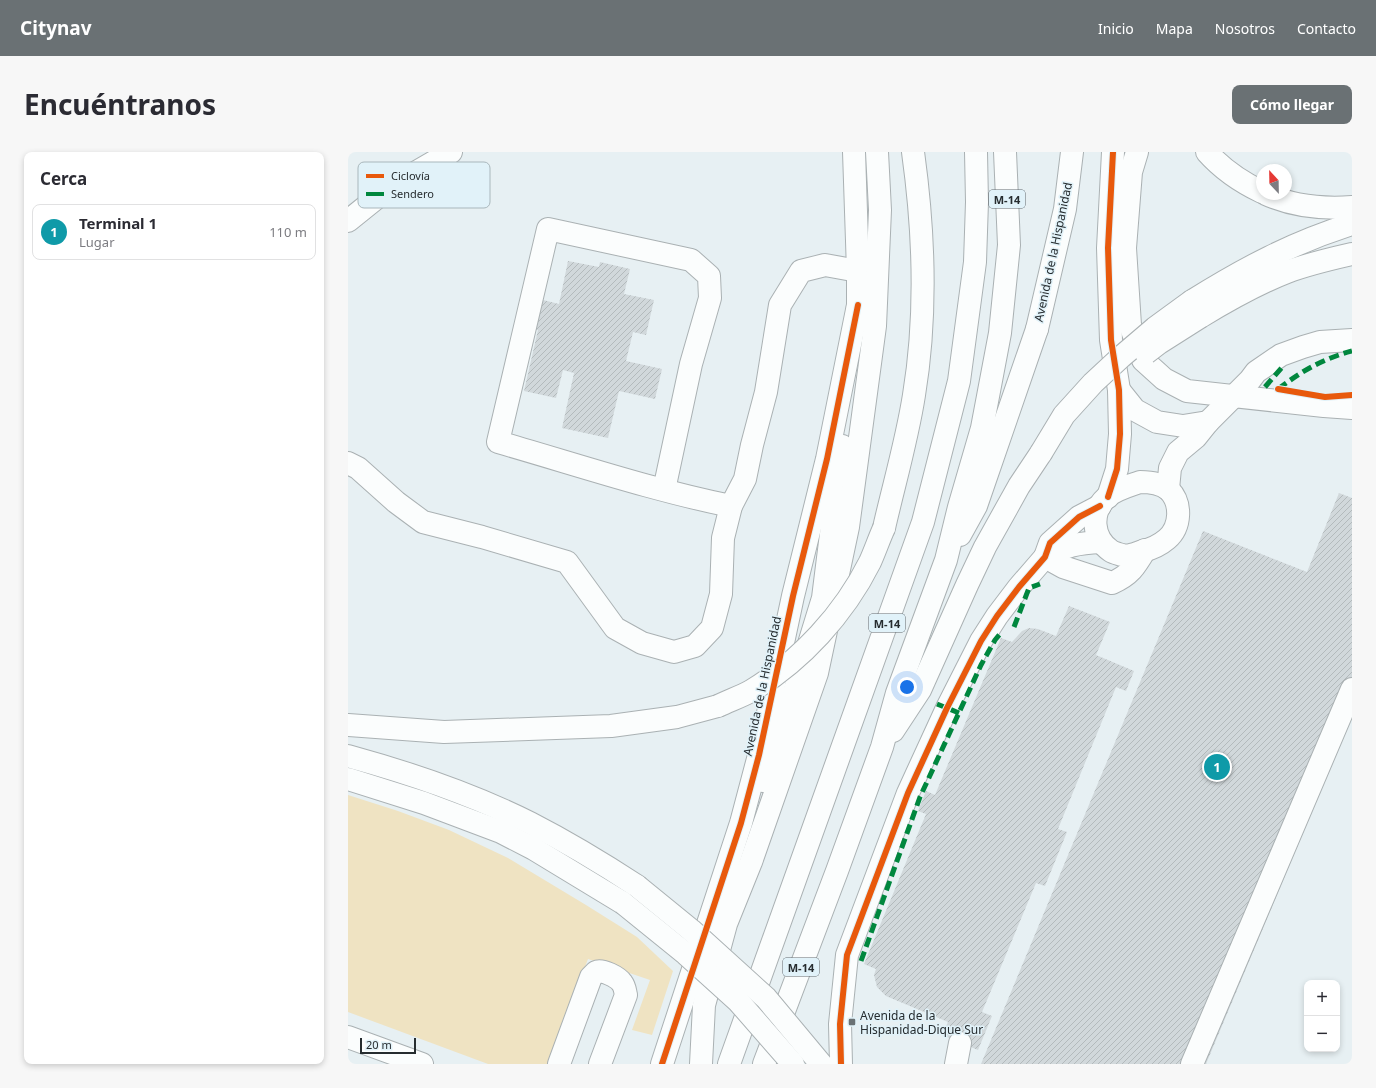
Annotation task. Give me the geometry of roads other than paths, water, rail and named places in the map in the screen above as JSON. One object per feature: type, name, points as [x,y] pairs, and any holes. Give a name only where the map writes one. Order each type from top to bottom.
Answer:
[{"type":"main road","points":[[434,162],[451,152]]},
{"type":"main road","name":"Avenida de la Hispanidad","points":[[741,823],[773,761],[823,598],[858,305],[854,152]]},
{"type":"main road","points":[[702,1064],[704,1005],[726,924],[751,862],[817,674],[848,527],[875,326],[880,210],[877,152]]},
{"type":"main road","points":[[348,725],[444,732],[611,726],[677,717],[718,706],[750,691],[776,674],[814,641],[844,605],[870,562],[884,528],[914,395],[921,338],[922,257],[919,194],[913,152]]},
{"type":"main road","name":"M-14","points":[[764,1064],[882,747],[897,693],[946,560],[959,507],[982,428],[1000,333],[1009,245],[1005,152]]},
{"type":"main road","name":"Avenida de la Hispanidad","points":[[946,560],[976,506],[1037,329],[1064,209],[1072,152]]},
{"type":"main road","points":[[841,1064],[840,1024],[848,955],[908,793],[947,708],[981,641],[997,616],[1019,587],[1045,557],[1050,543],[1079,517],[1104,501],[1121,489],[1140,482],[1154,482],[1168,489],[1177,503],[1179,511],[1176,527],[1168,538],[1157,545],[1127,556],[1112,552],[1101,542],[1096,533],[1094,519],[1104,501],[1117,468],[1120,434],[1119,390],[1111,340],[1108,248],[1113,152]]},
{"type":"main road","points":[[1137,152],[1131,172],[1125,248],[1130,325],[1143,360],[1164,379],[1187,390],[1352,408]]},
{"type":"main road","points":[[1207,152],[1241,181],[1256,189]]},
{"type":"main road","name":"M-14","points":[[729,1064],[924,522],[959,381],[975,262],[977,202],[975,157]]},
{"type":"main road","points":[[1283,200],[1349,211]]},
{"type":"main road","points":[[348,222],[365,208]]},
{"type":"main road","points":[[882,747],[920,690],[967,585],[1004,511],[1041,453],[1126,369],[1159,343],[1234,274],[1269,256],[1320,234],[1349,211]]},
{"type":"main road","points":[[664,490],[691,364],[710,298],[709,276],[691,260],[548,229],[498,442],[664,490],[731,506]]},
{"type":"main road","points":[[1196,309],[1235,296],[1289,272],[1352,254]]},
{"type":"main road","points":[[348,463],[358,468],[396,502],[423,522],[482,537],[567,562],[615,628],[642,643],[674,652],[695,646],[712,628],[721,594],[723,538],[731,506],[745,479],[766,392],[780,305],[801,271],[825,265],[858,271]]},
{"type":"main road","name":"Avenida de la Hispanidad","points":[[662,1064],[741,823],[759,755],[793,596],[826,459],[858,305]]},
{"type":"main road","points":[[1168,489],[1170,468],[1178,452],[1196,437],[1208,422],[1256,372],[1282,355],[1320,342],[1352,340]]},
{"type":"main road","points":[[1119,390],[1135,410],[1157,422],[1183,426],[1208,422]]},
{"type":"main road","points":[[1045,557],[1066,547],[1082,543],[1101,542]]},
{"type":"main road","points":[[1045,557],[1063,567],[1112,583],[1123,578],[1133,570],[1145,550]]},
{"type":"main road","points":[[1192,1064],[1352,689]]},
{"type":"main road","points":[[348,756],[417,777],[476,799],[529,822],[589,855],[637,886],[691,930],[766,998],[821,1064]]},
{"type":"main road","points":[[348,779],[424,803],[500,832],[541,853],[623,903],[686,954],[738,1001],[793,1064]]},
{"type":"main road","points":[[559,1064],[591,977],[595,972],[601,972],[618,978],[622,982],[626,995],[600,1064]]},
{"type":"main road","points":[[348,1037],[422,1064]]},
{"type":"main road","points":[[956,1064],[960,1043]]},
{"type":"place","name":"Terminal 1","points":[[1217,767]]},
{"type":"place","name":"Avenida de la Hispanidad-Dique Sur","points":[[852,1022]]}]
